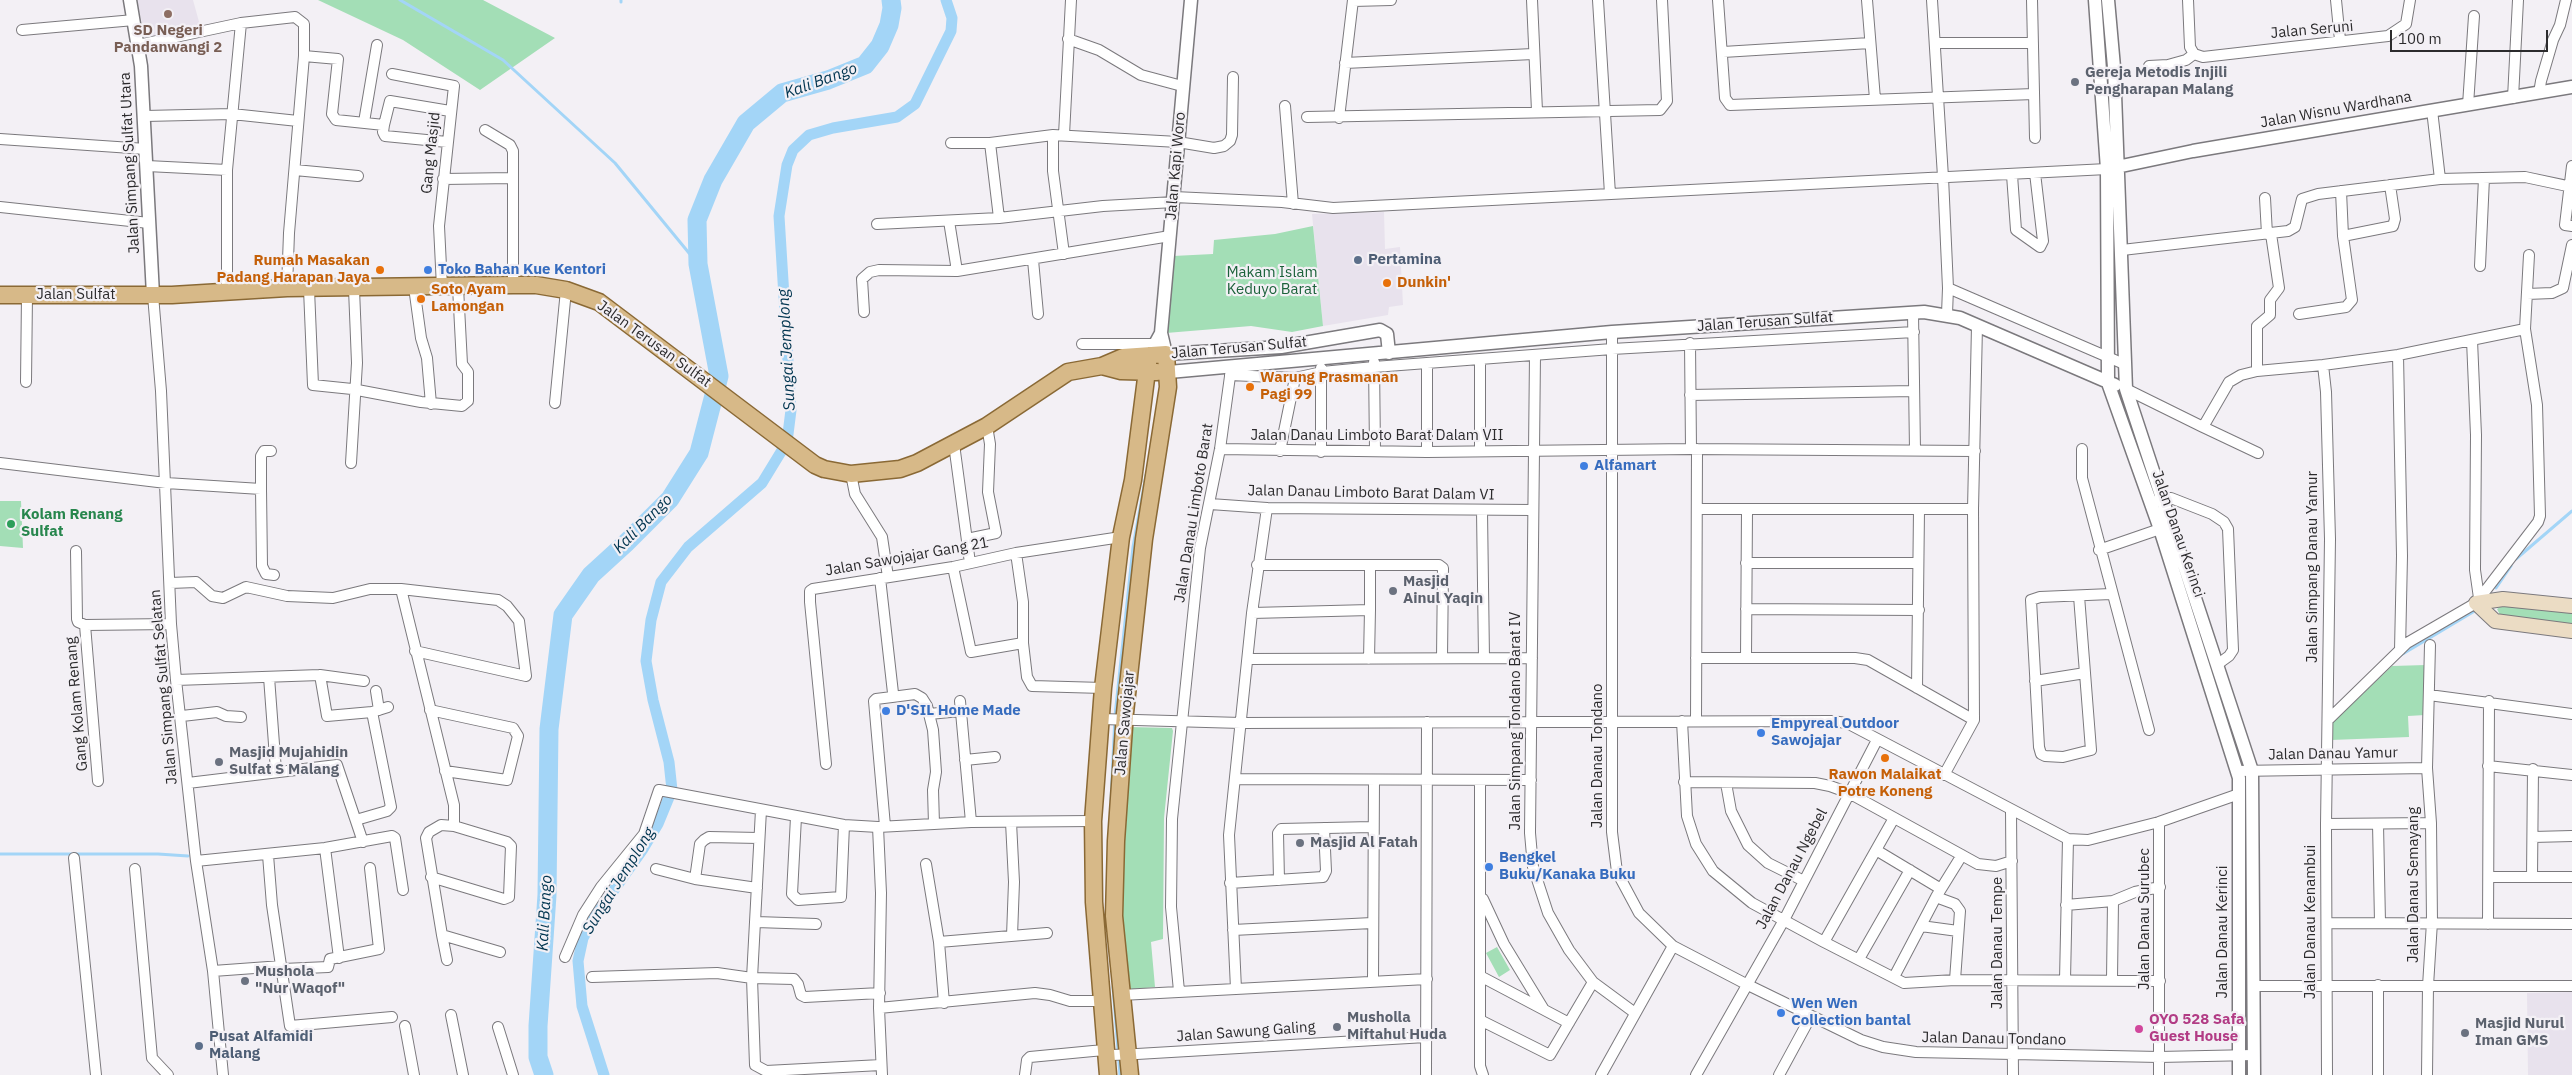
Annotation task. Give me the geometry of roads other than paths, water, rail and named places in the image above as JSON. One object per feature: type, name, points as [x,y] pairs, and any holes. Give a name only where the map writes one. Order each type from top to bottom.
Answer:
[{"type":"main road","name":"Jalan Terusan Sulfat","points":[[153,294],[227,293],[287,288],[513,285],[536,285],[566,290],[599,302],[620,316],[798,452],[824,469],[851,474],[900,469],[954,444],[988,426],[1061,375],[1077,369],[1102,366],[1146,373],[1169,372]]},
{"type":"main road","name":"Jalan Sulfat","points":[[0,295],[153,294]]},
{"type":"main road","name":"Jalan Terusan Sulfat","points":[[1102,366],[1123,357],[1159,346]]},
{"type":"main road","name":"Jalan Kapi Woro","points":[[1159,346],[1169,372]]},
{"type":"main road","name":"Jalan Kapi Woro","points":[[1146,373],[1159,346]]},
{"type":"main road","name":"Jalan Sawojajar","points":[[1108,1075],[1118,1053],[1121,995],[1110,972],[1094,902],[1093,821],[1113,720],[1144,539],[1169,372]]},
{"type":"main road","name":"Jalan Sawojajar","points":[[1130,1075],[1118,1053],[1101,1001],[1110,972],[1117,817],[1113,720],[1103,688],[1122,537],[1133,480],[1146,373]]},
{"type":"main road","points":[[2478,601],[2503,599],[2572,606]]},
{"type":"main road","points":[[2478,601],[2495,621],[2572,631]]},
{"type":"street","name":"Jalan Simpang Sulfat Utara","points":[[130,0],[138,45],[145,116],[148,223],[153,294]]},
{"type":"street","points":[[1064,135],[1071,0]]},
{"type":"street","name":"Jalan Kapi Woro","points":[[1159,346],[1191,0]]},
{"type":"street","points":[[1339,118],[1353,0],[1391,0]]},
{"type":"street","points":[[1532,0],[1537,111]]},
{"type":"street","points":[[1598,0],[1610,194]]},
{"type":"street","points":[[1307,117],[1339,118],[1537,111],[1660,110],[1667,101],[1662,0]]},
{"type":"street","points":[[1718,0],[1725,98],[1730,105],[2034,94]]},
{"type":"street","points":[[1867,0],[1875,99]]},
{"type":"street","points":[[1932,0],[1943,177],[1948,288],[1947,314]]},
{"type":"street","points":[[2032,0],[2035,138]]},
{"type":"street","name":"Jalan Danau Kerinci","points":[[2095,0],[2122,250],[2126,389],[2156,501],[2160,529],[2238,771],[2239,1075]]},
{"type":"street","name":"Jalan Danau Kerinci","points":[[2108,0],[2114,67],[2108,383],[2156,501],[2218,664],[2252,771],[2254,1075]]},
{"type":"street","points":[[2149,66],[2168,65],[2186,60],[2194,54],[2190,47],[2188,0]]},
{"type":"street","points":[[2336,0],[2340,40]]},
{"type":"street","name":"Jalan Seruni","points":[[2194,54],[2202,57],[2388,36],[2406,24],[2410,0]]},
{"type":"street","points":[[2513,98],[2518,0]]},
{"type":"street","points":[[2540,94],[2541,81],[2566,0]]},
{"type":"street","points":[[138,45],[241,23],[295,16],[304,24],[304,56],[296,170],[289,233],[287,288]]},
{"type":"street","points":[[2468,105],[2474,16]]},
{"type":"street","points":[[22,30],[134,20]]},
{"type":"street","points":[[227,293],[227,170],[241,23]]},
{"type":"street","points":[[1068,39],[1099,50],[1141,75],[1182,86]]},
{"type":"street","points":[[1723,52],[1870,43]]},
{"type":"street","points":[[1935,43],[2033,43]]},
{"type":"street","points":[[364,122],[376,45]]},
{"type":"street","points":[[1345,63],[1533,54]]},
{"type":"street","points":[[304,56],[338,59],[332,116],[336,120],[384,126]]},
{"type":"street","name":"Gang Masjid","points":[[392,74],[452,84],[454,89],[450,111],[439,226],[462,364],[468,372],[468,401],[462,406],[431,404]]},
{"type":"street","points":[[951,144],[990,143],[1064,135],[1178,142],[1214,148],[1228,144],[1232,134],[1233,77]]},
{"type":"street","name":"Jalan Wisnu Wardhana","points":[[2113,168],[2194,151],[2432,110],[2540,94],[2572,87]]},
{"type":"street","points":[[447,142],[385,136],[383,132],[390,101],[450,111]]},
{"type":"street","points":[[1285,106],[1293,204]]},
{"type":"street","points":[[2432,110],[2440,179]]},
{"type":"street","points":[[145,116],[232,114],[298,121]]},
{"type":"street","points":[[485,130],[512,148],[513,285]]},
{"type":"street","points":[[1053,135],[1053,171],[1064,254]]},
{"type":"street","points":[[0,139],[146,149]]},
{"type":"street","points":[[990,143],[999,218]]},
{"type":"street","points":[[147,166],[227,170]]},
{"type":"street","points":[[2572,166],[2565,225],[2572,226]]},
{"type":"street","points":[[877,224],[999,218],[1174,200],[1293,204],[1316,208],[1350,207],[2012,175],[2113,168]]},
{"type":"street","points":[[296,170],[358,176]]},
{"type":"street","points":[[2012,175],[2016,230],[2040,247],[2043,242],[2035,173]]},
{"type":"street","points":[[2122,250],[2292,230],[2302,199],[2307,196],[2341,191],[2440,179],[2525,177],[2570,187]]},
{"type":"street","points":[[443,179],[513,178]]},
{"type":"street","points":[[2480,266],[2484,178]]},
{"type":"street","points":[[2343,236],[2393,226],[2395,219],[2390,185]]},
{"type":"street","points":[[2299,314],[2350,305],[2352,300],[2343,236],[2341,191]]},
{"type":"street","points":[[2257,371],[2256,326],[2270,315],[2270,300],[2279,288],[2269,234],[2265,198]]},
{"type":"street","points":[[0,207],[148,223]]},
{"type":"street","points":[[949,220],[958,270]]},
{"type":"street","points":[[864,312],[862,279],[870,272],[958,270],[1033,260],[1170,236]]},
{"type":"street","points":[[2528,294],[2552,293],[2563,288],[2572,245]]},
{"type":"street","points":[[2328,720],[2400,650],[2430,628],[2478,601],[2538,522],[2540,516],[2537,405],[2525,329],[2529,255]]},
{"type":"street","points":[[1033,260],[1038,314]]},
{"type":"street","points":[[310,289],[311,383],[315,387],[356,390],[431,404],[427,358],[421,338],[414,287]]},
{"type":"street","points":[[352,463],[357,363],[354,288]]},
{"type":"street","points":[[1948,288],[2124,364]]},
{"type":"street","points":[[555,403],[566,290]]},
{"type":"street","name":"Jalan Simpang Sulfat Selatan","points":[[153,294],[166,483],[171,624],[176,680],[182,716],[196,862],[213,971],[224,1075]]},
{"type":"street","points":[[26,382],[27,295]]},
{"type":"street","points":[[1913,313],[1914,450]]},
{"type":"street","name":"Jalan Terusan Sulfat","points":[[1169,372],[1231,372],[1282,363],[1321,359],[1374,361],[1389,353],[1612,332],[1913,313],[1947,314],[2126,389]]},
{"type":"street","points":[[1779,321],[1780,338]]},
{"type":"street","points":[[1944,775],[1974,720],[1974,510],[1977,326]]},
{"type":"street","points":[[2203,427],[2229,382],[2241,375],[2257,371],[2398,355],[2525,329]]},
{"type":"street","name":"Jalan Terusan Sulfat","points":[[1159,346],[1280,347],[1380,330],[1387,334],[1389,353]]},
{"type":"street","name":"Jalan Danau Tondano","points":[[1612,332],[1614,722],[1612,832],[1616,872],[1638,913],[1673,946],[1811,1016],[1882,1047],[1916,1052],[2159,1057],[2253,1056]]},
{"type":"street","points":[[1231,372],[1295,378],[1374,361],[1406,365],[1690,343],[1914,332]]},
{"type":"street","name":"Jalan Simpang Tondano Barat IV","points":[[1531,340],[1533,355],[1534,451],[1532,510],[1531,851],[1538,888],[1561,938],[1593,982],[1635,1013]]},
{"type":"street","points":[[2472,340],[2476,435],[2475,570],[2478,601]]},
{"type":"street","points":[[1690,343],[1690,395],[1697,509],[1696,721]]},
{"type":"street","points":[[1082,344],[1159,346]]},
{"type":"street","points":[[1280,347],[1282,363]]},
{"type":"street","points":[[1406,351],[1406,365]]},
{"type":"street","points":[[2398,355],[2402,556],[2400,650]]},
{"type":"street","points":[[1321,359],[1321,452]]},
{"type":"street","points":[[1480,360],[1480,451]]},
{"type":"street","points":[[1374,361],[1375,451]]},
{"type":"street","points":[[1427,363],[1427,452]]},
{"type":"street","name":"Jalan Simpang Danau Yamur","points":[[2323,365],[2326,392],[2330,539],[2326,769]]},
{"type":"street","name":"Jalan Danau Limboto Barat","points":[[1179,991],[1172,907],[1172,819],[1200,548],[1220,449],[1231,372]]},
{"type":"street","points":[[1280,452],[1295,378]]},
{"type":"street","points":[[2126,389],[2258,453]]},
{"type":"street","points":[[1690,395],[1913,391]]},
{"type":"street","points":[[967,539],[996,533],[988,492],[990,444],[988,426]]},
{"type":"street","points":[[954,444],[970,563]]},
{"type":"street","name":"Jalan Danau Limboto Barat Dalam VII","points":[[1220,449],[1280,452],[1694,449],[1975,451]]},
{"type":"street","points":[[2082,449],[2082,478],[2099,550],[2148,730]]},
{"type":"street","points":[[271,451],[264,451],[261,456],[262,566],[266,574],[274,575]]},
{"type":"street","points":[[0,463],[166,483],[261,489]]},
{"type":"street","points":[[851,474],[855,494],[882,537],[892,697]]},
{"type":"street","points":[[2156,501],[2171,498],[2212,514],[2224,522],[2228,529],[2233,650],[2229,656],[2218,664]]},
{"type":"street","name":"Jalan Danau Limboto Barat Dalam VI","points":[[1210,504],[1267,508],[1532,510]]},
{"type":"street","points":[[1236,989],[1229,835],[1257,565],[1267,508]]},
{"type":"street","points":[[1697,509],[1974,510]]},
{"type":"street","points":[[1746,658],[1747,510]]},
{"type":"street","points":[[1917,688],[1919,510]]},
{"type":"street","points":[[1482,511],[1484,658]]},
{"type":"street","points":[[2099,550],[2160,529]]},
{"type":"street","name":"Jalan Sawojajar Gang 21","points":[[826,764],[810,591],[884,577],[953,567],[1016,553],[1122,537]]},
{"type":"street","name":"Gang Kolam Renang","points":[[76,551],[78,622],[85,625],[171,624]]},
{"type":"street","points":[[1016,553],[1023,602],[1027,677],[1032,686],[1103,688]]},
{"type":"street","points":[[1746,563],[1918,563]]},
{"type":"street","points":[[1257,565],[1440,565],[1443,568],[1442,658]]},
{"type":"street","points":[[1369,659],[1370,565]]},
{"type":"street","points":[[953,567],[971,652],[1024,643]]},
{"type":"street","points":[[170,583],[196,582],[212,596],[223,598],[246,587],[287,596],[333,598],[370,589],[400,589],[498,600],[507,606],[519,621],[526,676],[415,652]]},
{"type":"street","points":[[400,589],[454,806],[454,826]]},
{"type":"street","points":[[2080,596],[2091,750],[2063,757],[2045,756],[2041,754],[2038,747],[2031,600],[2034,598],[2111,594]]},
{"type":"street","points":[[1746,609],[1919,610]]},
{"type":"street","points":[[1252,612],[1370,610]]},
{"type":"street","name":"Gang Kolam Renang","points":[[85,625],[98,781]]},
{"type":"street","name":"Jalan Danau Semayang","points":[[2428,1075],[2428,986],[2432,922],[2431,823],[2427,768],[2430,645]]},
{"type":"street","points":[[1248,659],[1532,658]]},
{"type":"street","points":[[1696,658],[1856,658],[1868,660],[1974,720]]},
{"type":"street","points":[[2035,681],[2085,672]]},
{"type":"street","points":[[176,680],[320,676],[364,681]]},
{"type":"street","points":[[320,676],[327,716],[380,710]]},
{"type":"street","points":[[269,677],[276,771]]},
{"type":"street","points":[[356,820],[387,811],[391,806],[376,690]]},
{"type":"street","points":[[761,810],[752,978],[754,1058],[755,1064],[766,1071],[881,1070],[879,1008],[881,826],[874,701],[876,699],[920,695],[925,702],[929,714],[936,772],[933,790],[934,824]]},
{"type":"street","points":[[2430,695],[2489,701],[2572,714]]},
{"type":"street","points":[[2488,924],[2489,701]]},
{"type":"street","points":[[929,714],[960,706],[971,822]]},
{"type":"street","points":[[430,710],[513,728],[518,736],[507,780],[446,771]]},
{"type":"street","points":[[182,716],[217,712],[226,716],[241,717]]},
{"type":"street","points":[[1113,720],[1241,723],[1831,721],[1847,723],[2068,838],[2088,840],[2160,822],[2239,794]]},
{"type":"street","points":[[1682,721],[1686,807],[1691,829],[1713,871],[1752,902],[1824,942],[1904,983],[1954,980],[2112,979],[2160,981]]},
{"type":"street","points":[[1426,1075],[1427,722]]},
{"type":"street","name":"Jalan Danau Ngebel","points":[[1696,1075],[1784,920],[1877,740]]},
{"type":"street","points":[[965,760],[995,757]]},
{"type":"street","points":[[188,783],[337,765],[363,842]]},
{"type":"street","points":[[2488,766],[2533,769],[2572,775]]},
{"type":"street","name":"Jalan Danau Yamur","points":[[2238,771],[2427,768]]},
{"type":"street","name":"Jalan Danau Kenambui","points":[[2326,769],[2328,923],[2325,985],[2327,1075]]},
{"type":"street","points":[[2532,877],[2533,769]]},
{"type":"street","points":[[1235,779],[1531,780]]},
{"type":"street","points":[[1372,981],[1372,827],[1374,780]]},
{"type":"street","points":[[1480,780],[1480,1068],[1483,1075]]},
{"type":"street","points":[[1684,782],[1815,783],[1830,786],[1850,793],[1962,855],[1987,866],[1996,866],[2012,861]]},
{"type":"street","points":[[1726,783],[1732,812],[1748,845],[1768,863],[1804,881]]},
{"type":"street","points":[[566,957],[583,915],[601,887],[644,834],[659,790],[844,825],[881,826],[971,822],[1093,821]]},
{"type":"street","name":"Jalan Danau Tempe","points":[[2011,810],[2013,1075]]},
{"type":"street","points":[[796,817],[792,894],[798,900],[841,897],[844,825]]},
{"type":"street","points":[[1824,942],[1894,818]]},
{"type":"street","points":[[1011,822],[1014,882],[1012,936]]},
{"type":"street","name":"Jalan Danau Surubec","points":[[2159,1075],[2160,822]]},
{"type":"street","points":[[2326,824],[2431,823]]},
{"type":"street","points":[[2378,824],[2380,922]]},
{"type":"street","points":[[431,877],[504,899],[509,897],[511,846],[507,842],[454,826],[441,825],[427,835],[431,877],[447,960]]},
{"type":"street","points":[[1279,880],[1279,830],[1284,828],[1372,827]]},
{"type":"street","points":[[1230,883],[1319,879],[1325,876],[1324,828]]},
{"type":"street","points":[[2533,837],[2572,836]]},
{"type":"street","points":[[196,862],[325,848],[394,837],[403,890]]},
{"type":"street","points":[[695,879],[700,844],[704,840],[709,837],[759,838]]},
{"type":"street","points":[[2065,980],[2068,838]]},
{"type":"street","points":[[325,848],[339,958]]},
{"type":"street","points":[[1876,850],[1910,870],[1958,906],[1954,980]]},
{"type":"street","points":[[268,855],[272,905],[283,968],[290,1026],[392,1017]]},
{"type":"street","points":[[1894,977],[1939,893],[1962,855]]},
{"type":"street","points":[[74,858],[96,1075]]},
{"type":"street","points":[[926,864],[939,942],[944,1003]]},
{"type":"street","points":[[213,971],[328,967],[329,960],[379,950],[370,868]]},
{"type":"street","points":[[135,869],[152,1058],[168,1075]]},
{"type":"street","points":[[656,869],[695,879],[757,888]]},
{"type":"street","points":[[1859,959],[1910,870]]},
{"type":"street","points":[[2488,876],[2572,877]]},
{"type":"street","points":[[2066,905],[2113,901],[2135,892],[2160,887]]},
{"type":"street","points":[[1481,894],[1504,944],[1543,1008]]},
{"type":"street","points":[[2112,979],[2113,901]]},
{"type":"street","points":[[756,922],[816,924]]},
{"type":"street","points":[[1233,930],[1372,923]]},
{"type":"street","points":[[2328,923],[2572,924]]},
{"type":"street","points":[[1921,926],[1958,931]]},
{"type":"street","points":[[939,942],[1047,933]]},
{"type":"street","points":[[442,935],[500,952]]},
{"type":"street","points":[[1601,1075],[1673,946]]},
{"type":"street","points":[[592,977],[717,973],[752,978],[794,979],[798,984],[801,995],[805,997],[880,993]]},
{"type":"street","points":[[1480,976],[1569,1023]]},
{"type":"street","points":[[1121,995],[1426,979]]},
{"type":"street","points":[[1480,1020],[1547,1056],[1552,1053],[1593,982]]},
{"type":"street","points":[[2378,985],[2378,1075]]},
{"type":"street","points":[[2253,986],[2572,986]]},
{"type":"street","points":[[879,1008],[1035,993],[1070,1001],[1101,1001]]},
{"type":"street","points":[[451,1015],[463,1075]]},
{"type":"street","points":[[1778,1075],[1811,1016]]},
{"type":"street","points":[[405,1026],[414,1075]]},
{"type":"street","points":[[498,1027],[513,1075]]},
{"type":"street","name":"Jalan Sawung Galing","points":[[1025,1075],[1026,1060],[1030,1058],[1426,1037]]},
{"type":"waterway","points":[[400,0],[503,60],[615,163],[698,264]]},
{"type":"waterway","name":"Kali Bango","points":[[544,1075],[538,1057],[538,1026],[547,895],[549,729],[563,615],[591,575],[670,499],[699,453],[719,376],[698,264],[697,220],[713,180],[746,123],[782,93],[828,80],[865,65],[880,46],[889,25],[892,8],[891,0]]},
{"type":"waterway","name":"Sungai Jemplong","points":[[604,1075],[582,1006],[578,961],[583,938],[594,918],[643,849],[658,824],[672,790],[669,762],[653,700],[646,661],[651,620],[661,582],[688,547],[762,483],[787,442],[791,410],[779,216],[787,165],[793,150],[809,135],[833,128],[897,117],[915,104],[951,31],[952,18],[946,0]]},
{"type":"waterway","points":[[1111,801],[1115,716],[1133,547],[1146,475]]},
{"type":"waterway","points":[[2516,559],[2572,511]]},
{"type":"waterway","points":[[2496,588],[2511,566]]},
{"type":"waterway","points":[[2401,655],[2473,612]]},
{"type":"waterway","points":[[0,854],[158,854],[188,856]]},
{"type":"waterway","points":[[1113,987],[1120,1075]]},
{"type":"place","name":"SD Negeri Pandanwangi 2","points":[[168,14]]},
{"type":"place","name":"Gereja Metodis Injili Pengharapan Malang","points":[[2075,82]]},
{"type":"place","name":"Pertamina","points":[[1358,260]]},
{"type":"place","name":"Rumah Masakan Padang Harapan Jaya","points":[[380,270]]},
{"type":"place","name":"Toko Bahan Kue Kentori","points":[[428,270]]},
{"type":"place","name":"Dunkin'","points":[[1387,283]]},
{"type":"place","name":"Soto Ayam Lamongan","points":[[421,299]]},
{"type":"place","name":"Warung Prasmanan Pagi 99","points":[[1250,387]]},
{"type":"place","name":"Alfamart","points":[[1584,466]]},
{"type":"place","name":"Kolam Renang Sulfat","points":[[11,524]]},
{"type":"place","name":"Masjid Ainul Yaqin","points":[[1393,591]]},
{"type":"place","name":"D'SIL Home Made","points":[[886,711]]},
{"type":"place","name":"Empyreal Outdoor Sawojajar","points":[[1761,733]]},
{"type":"place","name":"Rawon Malaikat Potre Koneng","points":[[1885,758]]},
{"type":"place","name":"Masjid Mujahidin Sulfat S Malang","points":[[219,762]]},
{"type":"place","name":"Masjid Al Fatah","points":[[1300,843]]},
{"type":"place","name":"Bengkel Buku/Kanaka Buku","points":[[1489,867]]},
{"type":"place","name":"Mushola \"Nur Waqof\"","points":[[245,981]]},
{"type":"place","name":"Wen Wen Collection bantal","points":[[1781,1013]]},
{"type":"place","name":"Musholla Miftahul Huda","points":[[1337,1027]]},
{"type":"place","name":"OYO 528 Safa Guest House","points":[[2139,1029]]},
{"type":"place","name":"Masjid Nurul Iman GMS","points":[[2465,1033]]},
{"type":"place","name":"Pusat Alfamidi Malang","points":[[199,1046]]},
{"type":"park label","name":"Makam Islam Keduyo Barat","points":[[1272,282]]}]
